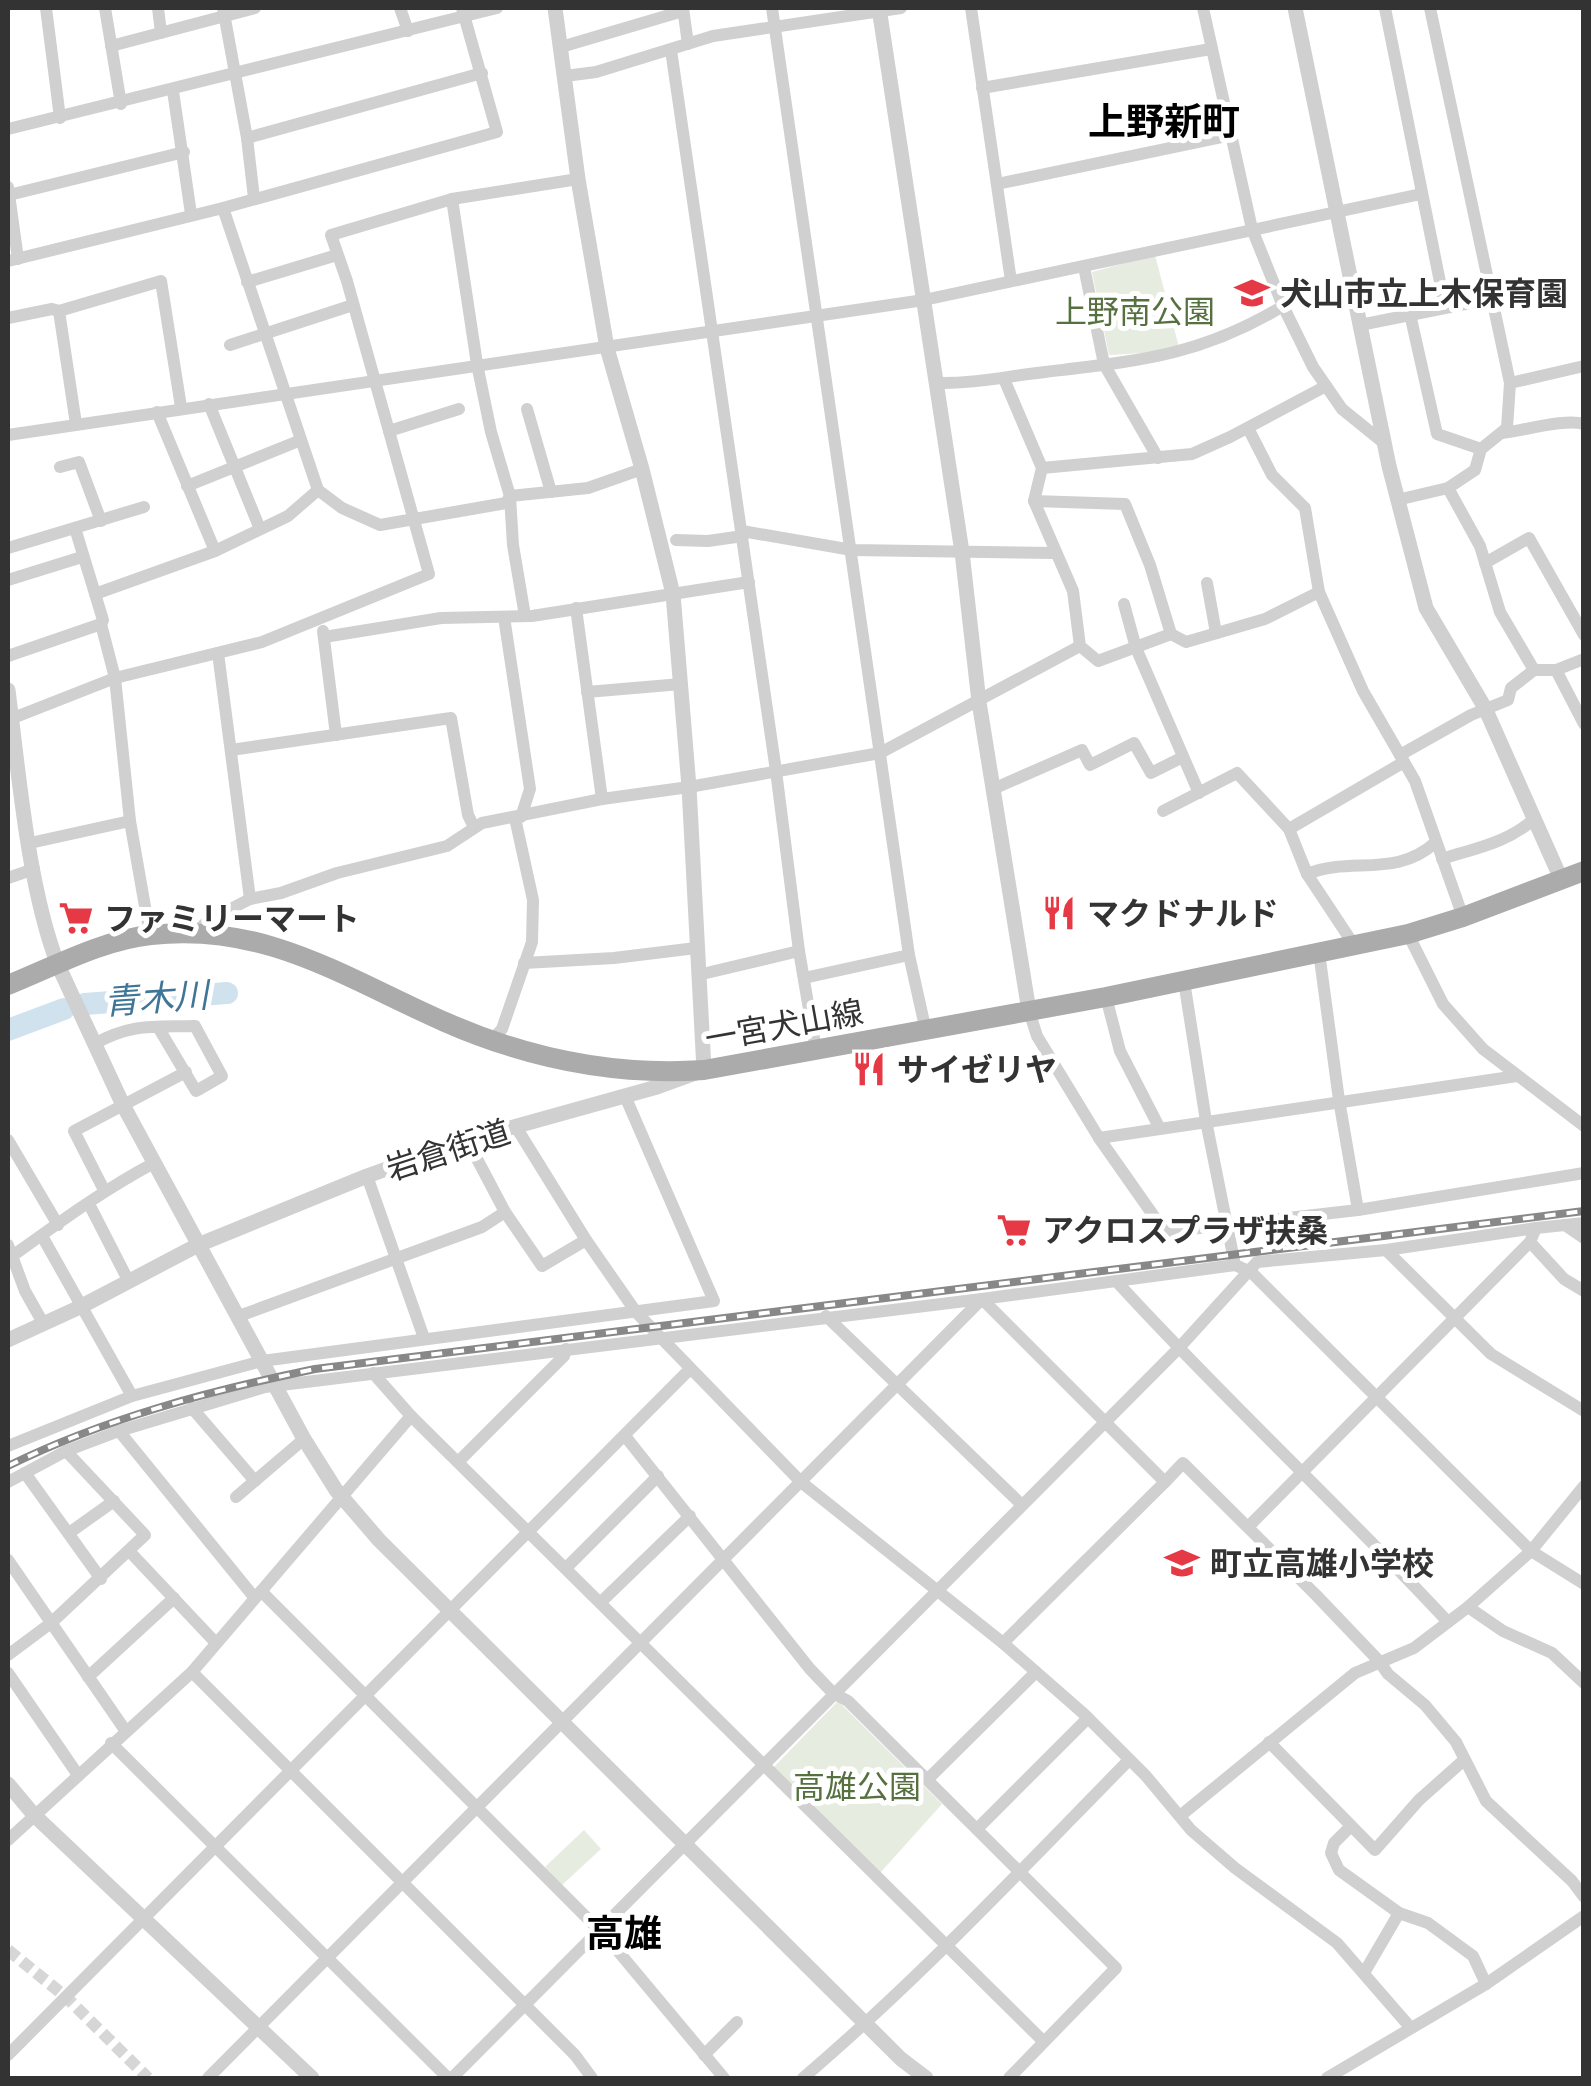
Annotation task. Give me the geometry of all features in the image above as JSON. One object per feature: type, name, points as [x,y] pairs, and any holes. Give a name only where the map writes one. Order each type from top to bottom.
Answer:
[{"type":"main road","name":"一宮犬山線","points":[[8,985],[150,934],[235,935],[270,944],[491,1041],[536,1055],[658,1073],[704,1070],[1106,997],[1408,934],[1584,870]]},
{"type":"street","points":[[46,8],[60,118]]},
{"type":"street","points":[[106,8],[121,104]]},
{"type":"street","points":[[158,8],[161,32]]},
{"type":"street","points":[[111,46],[223,12],[255,8]]},
{"type":"street","points":[[400,8],[408,30]]},
{"type":"street","points":[[8,130],[408,30],[463,11],[496,8]]},
{"type":"street","points":[[556,8],[578,179],[607,348],[673,594],[689,787],[704,1070]]},
{"type":"street","points":[[622,8],[624,26]]},
{"type":"street","points":[[772,8],[909,955],[926,1031]]},
{"type":"street","points":[[565,76],[596,72],[713,36],[901,8]]},
{"type":"street","points":[[971,8],[1010,282]]},
{"type":"street","points":[[1203,8],[1252,229],[1283,306],[1342,409],[1384,443]]},
{"type":"street","points":[[1295,8],[1384,443],[1426,608],[1484,708],[1561,879]]},
{"type":"street","points":[[1385,8],[1446,307]]},
{"type":"street","points":[[1397,500],[1448,488],[1474,470],[1481,449],[1506,428],[1510,383],[1430,8]]},
{"type":"street","points":[[560,47],[683,9],[688,44]]},
{"type":"street","points":[[879,10],[962,552],[979,702],[1036,1036],[1098,1138],[1165,1232],[1358,1210],[1584,1173]]},
{"type":"street","points":[[184,152],[8,191],[13,260],[223,208],[497,132],[463,11]]},
{"type":"street","points":[[223,12],[254,198]]},
{"type":"street","points":[[982,88],[1212,49]]},
{"type":"street","points":[[671,50],[816,1050]]},
{"type":"street","points":[[247,138],[482,74]]},
{"type":"street","points":[[173,90],[191,214]]},
{"type":"street","points":[[997,184],[1232,135]]},
{"type":"street","points":[[9,719],[115,678],[262,642],[428,574],[376,380],[331,235],[452,200],[578,179]]},
{"type":"street","points":[[8,435],[924,300],[1421,194]]},
{"type":"street","points":[[452,200],[477,364],[510,496],[524,616]]},
{"type":"street","points":[[223,208],[318,490],[342,508],[380,525],[506,502],[510,496]]},
{"type":"street","points":[[247,282],[337,255]]},
{"type":"street","points":[[1084,267],[1104,364],[1158,458]]},
{"type":"street","points":[[8,318],[52,308],[59,311],[161,281],[180,408]]},
{"type":"street","points":[[1360,325],[1490,299]]},
{"type":"street","points":[[230,346],[353,305]]},
{"type":"street","points":[[936,383],[1004,379],[1188,351],[1222,340],[1283,306]]},
{"type":"street","points":[[59,311],[76,424]]},
{"type":"street","points":[[1410,314],[1437,434],[1481,449]]},
{"type":"street","points":[[1510,383],[1584,366]]},
{"type":"street","points":[[1004,379],[1042,468],[1034,501],[1073,591],[1080,646],[1098,661],[1171,634]]},
{"type":"street","points":[[1042,468],[1192,454],[1326,386]]},
{"type":"street","points":[[209,404],[260,529]]},
{"type":"street","points":[[390,431],[459,409]]},
{"type":"street","points":[[526,409],[550,492]]},
{"type":"street","points":[[157,412],[215,551]]},
{"type":"street","points":[[1501,432],[1528,431],[1574,421],[1584,424]]},
{"type":"street","points":[[1248,428],[1272,475],[1305,508],[1318,592],[1362,692],[1415,781],[1463,917]]},
{"type":"street","points":[[187,486],[301,440]]},
{"type":"street","points":[[60,467],[79,462],[101,521]]},
{"type":"street","points":[[510,496],[588,488],[642,469]]},
{"type":"street","points":[[1448,488],[1480,546],[1500,612],[1534,670]]},
{"type":"street","points":[[95,594],[215,551],[288,516],[318,490]]},
{"type":"street","points":[[1034,501],[1125,504],[1150,565],[1171,634],[1186,642],[1276,615],[1318,592]]},
{"type":"street","points":[[8,548],[144,507]]},
{"type":"street","points":[[75,528],[115,678],[130,821],[150,934]]},
{"type":"street","points":[[676,540],[708,541],[742,533],[852,550],[1055,553]]},
{"type":"street","points":[[1486,562],[1529,538],[1584,635]]},
{"type":"street","points":[[8,580],[82,557]]},
{"type":"street","points":[[324,637],[441,618],[524,616],[749,582]]},
{"type":"street","points":[[1207,583],[1216,634]]},
{"type":"street","points":[[1124,604],[1136,648],[1199,793]]},
{"type":"street","points":[[576,608],[602,798]]},
{"type":"street","points":[[491,1041],[502,1029],[532,942],[533,900],[518,817],[530,789],[504,617]]},
{"type":"street","points":[[320,618],[336,735]]},
{"type":"street","points":[[8,656],[101,624]]},
{"type":"street","points":[[195,933],[209,920],[250,900],[336,873],[446,846],[474,827],[495,820],[602,798],[880,754],[1080,646]]},
{"type":"street","points":[[218,652],[250,900]]},
{"type":"street","points":[[1288,829],[1484,708],[1508,700],[1511,688],[1534,670],[1556,670],[1584,659]]},
{"type":"street","points":[[1556,670],[1579,704],[1584,724]]},
{"type":"street","points":[[587,692],[682,684]]},
{"type":"street","points":[[8,690],[15,794],[58,965],[123,1105],[304,1439],[342,1496],[379,1540],[901,2060],[926,2078]]},
{"type":"street","points":[[230,750],[450,718],[468,815],[474,827]]},
{"type":"street","points":[[993,789],[1082,750],[1090,765],[1134,743],[1151,773],[1183,757]]},
{"type":"street","points":[[1163,812],[1237,774],[1288,829],[1307,874],[1354,945]]},
{"type":"street","points":[[1442,858],[1510,838],[1534,820]]},
{"type":"street","points":[[30,844],[130,821]]},
{"type":"street","points":[[1307,874],[1328,866],[1366,868],[1390,864],[1422,854],[1436,842]]},
{"type":"street","points":[[8,878],[34,869]]},
{"type":"street","points":[[1408,934],[1444,1004],[1483,1049],[1584,1126]]},
{"type":"street","points":[[524,963],[696,948]]},
{"type":"street","points":[[698,975],[799,951]]},
{"type":"street","points":[[1319,952],[1358,1210]]},
{"type":"street","points":[[804,978],[909,955]]},
{"type":"street","points":[[1184,981],[1235,1265]]},
{"type":"street","points":[[1106,997],[1120,1051],[1159,1127]]},
{"type":"street","points":[[94,1044],[122,1029],[158,1027],[195,1026],[222,1076],[196,1091],[158,1027]]},
{"type":"street","name":"岩倉街道","points":[[8,1340],[198,1245],[367,1176],[466,1140],[704,1070]]},
{"type":"street","points":[[104,1190],[74,1131],[186,1072]]},
{"type":"street","points":[[1098,1138],[1516,1076]]},
{"type":"street","points":[[8,1446],[132,1396],[262,1361],[714,1301],[625,1096]]},
{"type":"street","points":[[516,1128],[636,1312],[801,1482],[1003,1643],[1088,1718],[1235,1868],[1337,1943],[1410,2027]]},
{"type":"street","points":[[8,1140],[58,1226]]},
{"type":"street","points":[[466,1140],[505,1212],[542,1266],[586,1240]]},
{"type":"street","points":[[43,1323],[25,1292],[9,1251],[42,1236],[104,1190],[154,1163]]},
{"type":"street","points":[[367,1176],[424,1338]]},
{"type":"street","points":[[89,1204],[128,1280]]},
{"type":"street","points":[[239,1316],[482,1227],[505,1212]]},
{"type":"street","points":[[112,1743],[450,2078],[1178,1349],[1258,1262],[1533,1235],[1584,1223]]},
{"type":"street","points":[[1565,1225],[1584,1238]]},
{"type":"street","points":[[1533,1235],[1564,1279],[1584,1291]]},
{"type":"street","points":[[1248,1527],[1533,1235]]},
{"type":"street","points":[[42,1236],[132,1396]]},
{"type":"street","points":[[1386,1250],[1490,1354],[1584,1411]]},
{"type":"street","points":[[8,1482],[66,1451],[236,1393],[1235,1265],[1251,1272],[1531,1551],[1584,1584]]},
{"type":"street","points":[[1117,1282],[1178,1349],[1302,1469],[1448,1622]]},
{"type":"street","points":[[208,2078],[982,1300]]},
{"type":"street","points":[[982,1300],[1165,1482]]},
{"type":"street","points":[[826,1316],[1022,1505]]},
{"type":"street","points":[[458,1462],[564,1356],[566,1349]]},
{"type":"street","points":[[8,2055],[690,1370]]},
{"type":"street","points":[[373,1374],[410,1416],[1043,2041]]},
{"type":"street","points":[[192,1408],[255,1481]]},
{"type":"street","points":[[9,1835],[192,1672],[410,1416]]},
{"type":"street","points":[[119,1432],[258,1594],[600,1930],[724,2078]]},
{"type":"street","points":[[625,1436],[725,1559],[745,1590],[833,1693],[848,1701],[1116,1968],[1009,2078]]},
{"type":"street","points":[[236,1497],[304,1439]]},
{"type":"street","points":[[8,1655],[51,1623],[145,1535],[66,1451]]},
{"type":"street","points":[[1003,1643],[1183,1463],[1380,1661],[1388,1674],[1424,1705],[1456,1742],[1486,1802],[1572,1881],[1584,1897]]},
{"type":"street","points":[[25,1473],[101,1579]]},
{"type":"street","points":[[566,1568],[658,1476]]},
{"type":"street","points":[[1180,1816],[1355,1673],[1414,1648],[1468,1607],[1531,1551],[1584,1486]]},
{"type":"street","points":[[69,1533],[114,1501]]},
{"type":"street","points":[[601,1602],[690,1516]]},
{"type":"street","points":[[130,1552],[215,1642]]},
{"type":"street","points":[[8,1560],[125,1730]]},
{"type":"street","points":[[88,1677],[174,1598]]},
{"type":"street","points":[[1468,1607],[1503,1630],[1552,1653],[1584,1683]]},
{"type":"street","points":[[192,1672],[576,2056],[592,2078]]},
{"type":"street","points":[[928,1779],[1036,1672]]},
{"type":"street","points":[[8,1674],[78,1774]]},
{"type":"street","points":[[978,1829],[1088,1718]]},
{"type":"street","points":[[1270,1742],[1375,1850],[1420,1800],[1464,1760]]},
{"type":"street","points":[[804,2078],[867,2024],[1130,1760]]},
{"type":"street","points":[[8,1784],[34,1815],[312,2078]]},
{"type":"street","points":[[1351,1826],[1334,1843],[1330,1853],[1333,1862],[1399,1913],[1428,1923],[1473,1956],[1486,1984]]},
{"type":"street","points":[[1364,1973],[1399,1913]]},
{"type":"street","points":[[1327,2078],[1486,1984],[1584,1916]]},
{"type":"street","points":[[704,2055],[737,2022]]},
{"type":"green space","name":"上野南公園","points":[[1155,255],[1180,351],[1109,355],[1092,272]]},
{"type":"green space","name":"高雄公園","points":[[838,1701],[942,1804],[880,1873],[772,1769]]},
{"type":"green space","points":[[584,1830],[601,1849],[562,1885],[545,1867]]},
{"type":"waterway","name":"青木川","points":[[85,1004],[227,993]]},
{"type":"waterway","name":"青木川","points":[[8,1030],[64,1009]]},
{"type":"tunnel","points":[[8,1950],[66,1997],[148,2078]]},
{"type":"railway","points":[[8,1466],[82,1434],[158,1408],[315,1369],[1584,1211]]},
{"type":"place","name":"犬山市立上木保育園","points":[[1252,293]]},
{"type":"place","name":"マクドナルド","points":[[1059,913]]},
{"type":"place","name":"ファミリーマート","points":[[76,918]]},
{"type":"place","name":"サイゼリヤ","points":[[869,1069]]},
{"type":"place","name":"アクロスプラザ扶桑","points":[[1014,1230]]},
{"type":"place","name":"町立高雄小学校","points":[[1182,1563]]},
{"type":"district","name":"上野新町","points":[[1164,121]]},
{"type":"district","name":"高雄","points":[[624,1933]]}]
